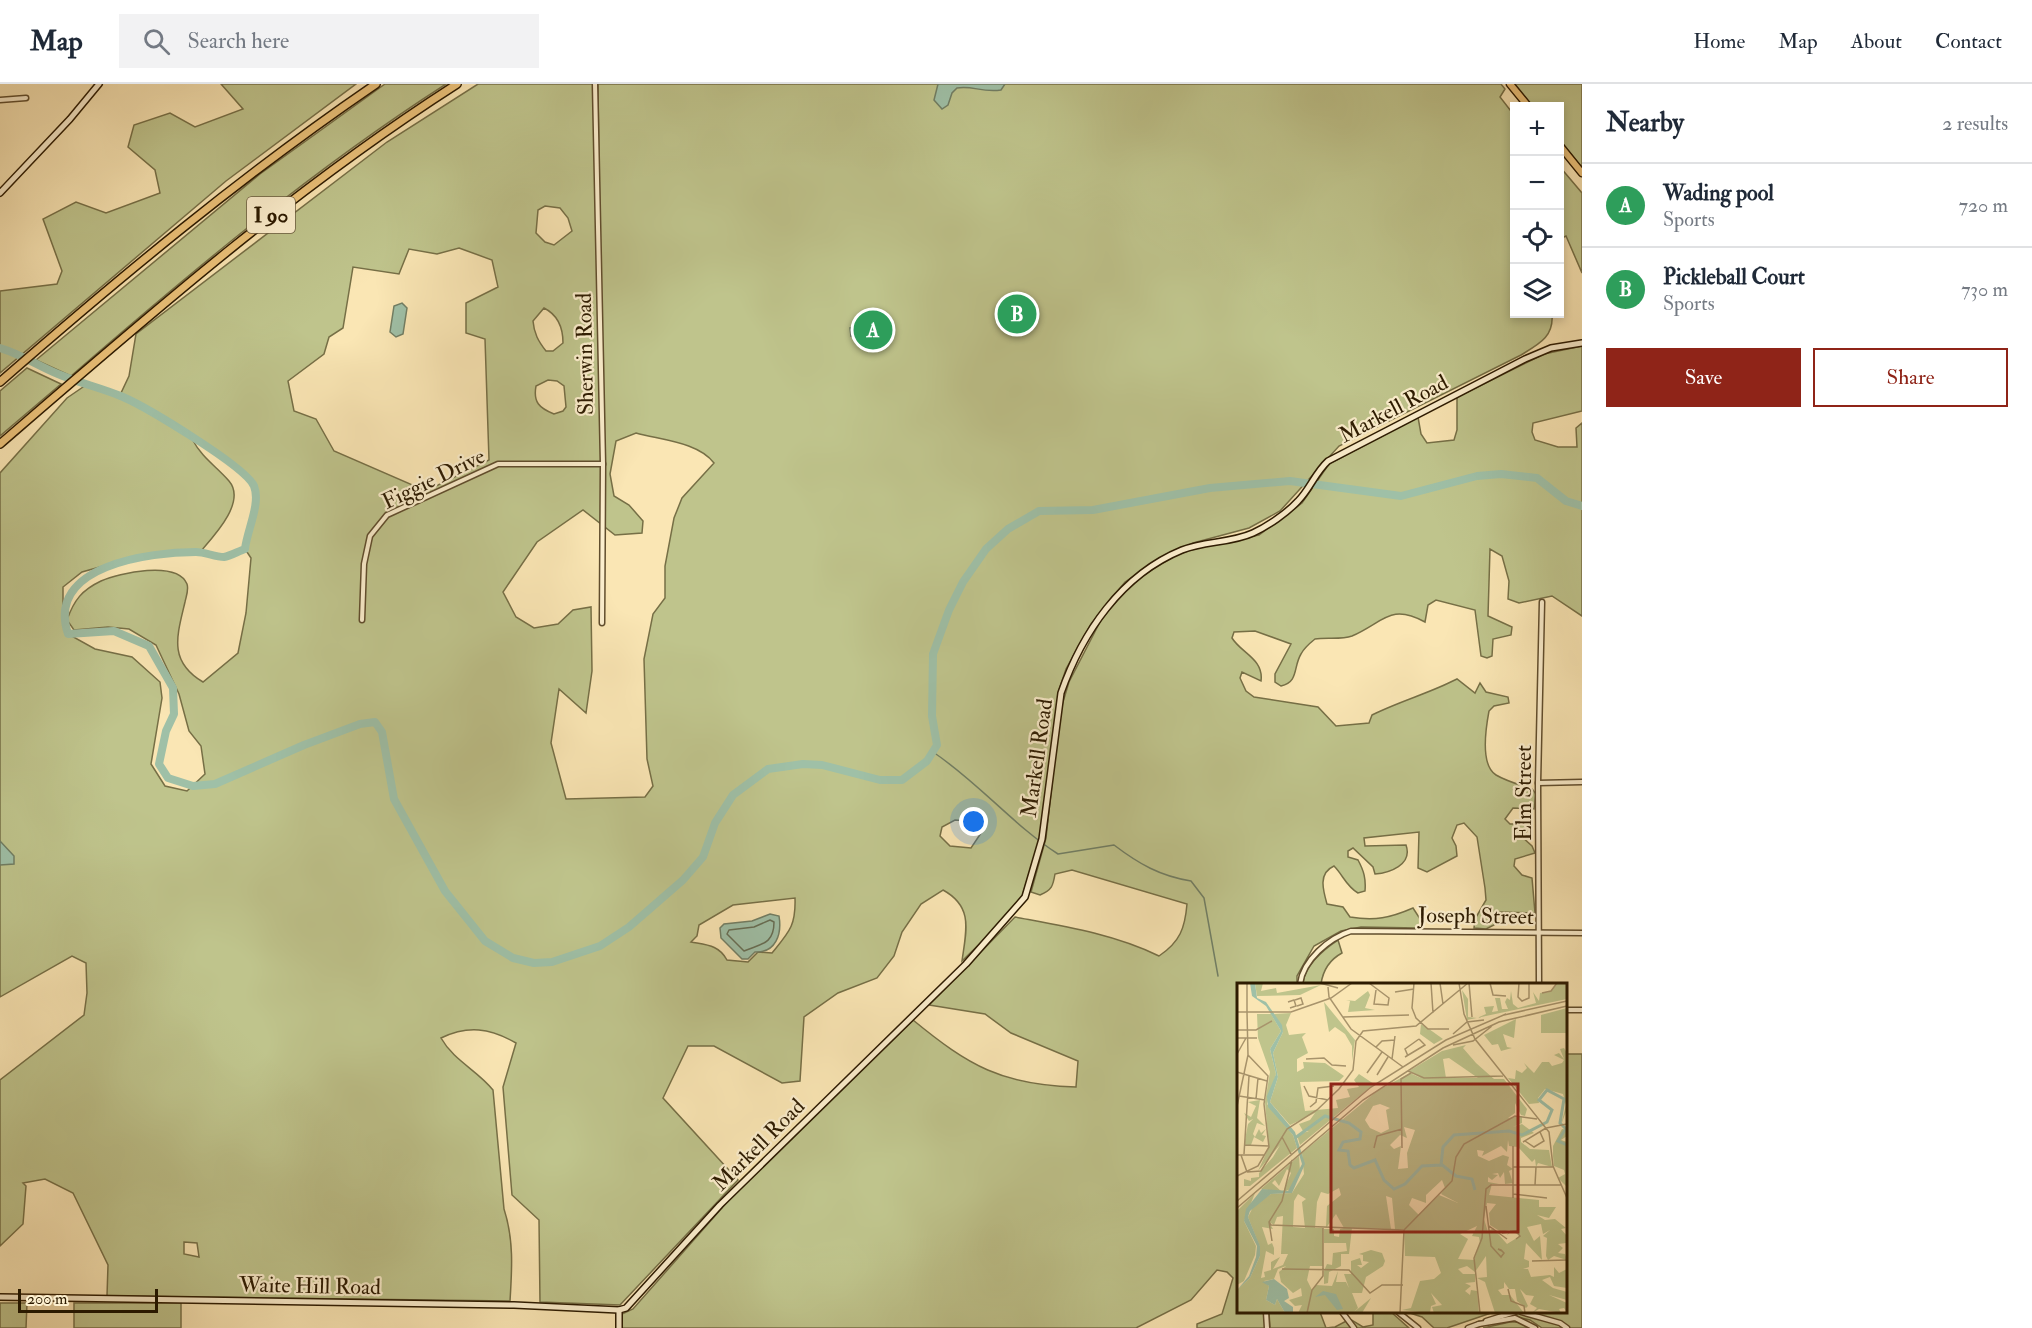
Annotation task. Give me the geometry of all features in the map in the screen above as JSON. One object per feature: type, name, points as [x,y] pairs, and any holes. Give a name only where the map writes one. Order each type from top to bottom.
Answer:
[{"type":"highway","name":"I 90","points":[[2,380],[261,166],[376,84]]},
{"type":"highway","name":"I 90","points":[[0,444],[275,211],[337,165],[457,84]]},
{"type":"main road","points":[[1510,84],[1525,102]]},
{"type":"main road","points":[[1564,151],[1582,173]]},
{"type":"street","points":[[0,193],[70,119],[99,84]]},
{"type":"street","name":"Sherwin Road","points":[[595,84],[603,464],[602,623]]},
{"type":"street","points":[[0,100],[26,98]]},
{"type":"street","name":"Markell Road","points":[[619,1310],[632,1302],[720,1205],[1003,925],[1025,897],[1042,839],[1061,693],[1079,654],[1111,601],[1127,584],[1161,560],[1183,549],[1253,533],[1298,502],[1316,474],[1328,461],[1488,376],[1551,348],[1582,343]]},
{"type":"street","name":"Figgie Drive","points":[[362,620],[364,564],[370,536],[387,515],[498,464],[603,464]]},
{"type":"street","name":"Elm Street","points":[[1539,983],[1538,783],[1542,602]]},
{"type":"street","points":[[1538,783],[1582,782]]},
{"type":"street","name":"Joseph Street","points":[[1300,983],[1306,967],[1320,950],[1338,935],[1351,931],[1582,933]]},
{"type":"street","name":"Waite Hill Road","points":[[0,1298],[502,1305],[619,1310]]},
{"type":"street","points":[[619,1310],[619,1328]]},
{"type":"street","points":[[1266,1313],[1267,1328]]},
{"type":"street","points":[[1343,1313],[1354,1328]]},
{"type":"street","points":[[1400,1313],[1418,1328]]},
{"type":"street","points":[[1468,1328],[1509,1313]]},
{"type":"street","points":[[1526,1313],[1567,1328]]},
{"type":"street","points":[[1479,1324],[1515,1318],[1535,1328]]},
{"type":"shaded area","points":[[221,84],[356,84],[226,181],[0,373],[0,291],[57,284],[62,271],[43,219],[76,202],[106,213],[160,193],[155,170],[128,147],[134,125],[170,113],[195,127],[243,109]]},
{"type":"shaded area","points":[[385,84],[446,84],[348,151],[253,223],[71,376],[36,360],[260,174]]},
{"type":"shaded area","points":[[478,84],[593,84],[602,390],[598,84],[1501,84],[1505,89],[1500,97],[1510,110],[1510,318],[1552,318],[1551,329],[1544,339],[1521,355],[1339,446],[1280,511],[1249,528],[1193,543],[1161,558],[1125,582],[1091,624],[1066,669],[1059,690],[1040,837],[1022,897],[1000,924],[962,961],[966,921],[960,904],[943,890],[921,904],[902,932],[894,956],[877,978],[838,993],[804,1017],[800,1081],[782,1083],[714,1046],[688,1046],[663,1098],[738,1180],[620,1305],[540,1302],[539,1220],[512,1195],[503,1087],[516,1043],[497,1034],[479,1030],[460,1031],[441,1038],[452,1053],[493,1090],[504,1209],[511,1243],[510,1301],[107,1296],[108,1265],[73,1193],[45,1179],[23,1183],[26,1186],[23,1224],[0,1246],[0,1080],[84,1015],[87,993],[86,963],[72,956],[0,997],[0,473],[67,398],[86,385],[120,395],[129,376],[136,334],[387,142]],"holes":[[[545,206],[560,208],[568,218],[572,231],[554,245],[545,242],[536,233],[538,210]],[[459,248],[492,260],[498,287],[466,303],[466,333],[485,339],[489,460],[426,491],[334,451],[316,419],[294,411],[288,381],[324,354],[329,337],[343,328],[353,267],[399,274],[409,249],[437,254]],[[544,308],[549,311],[559,323],[563,343],[553,351],[546,351],[537,337],[533,321]],[[548,380],[557,381],[564,386],[566,407],[563,411],[554,414],[541,407],[535,396],[536,386]],[[636,433],[689,446],[699,450],[714,463],[682,498],[674,518],[665,566],[665,598],[653,614],[644,659],[647,759],[653,786],[645,797],[566,799],[551,743],[559,689],[586,713],[592,671],[591,607],[573,610],[558,624],[534,628],[516,617],[503,592],[537,542],[583,510],[615,535],[642,533],[643,521],[629,505],[614,496],[610,474],[616,441]],[[192,439],[233,465],[243,474],[255,493],[256,503],[245,549],[251,558],[246,613],[238,653],[203,682],[184,665],[178,647],[178,637],[188,586],[181,577],[172,572],[147,570],[101,581],[80,596],[67,620],[74,630],[108,627],[129,629],[156,645],[179,694],[189,731],[201,746],[205,774],[187,791],[165,786],[151,764],[162,698],[160,682],[132,657],[95,649],[68,634],[63,620],[63,587],[82,572],[143,555],[200,552],[213,538],[231,509],[234,499],[233,489],[229,481],[200,452]],[[955,820],[968,821],[981,833],[971,848],[950,846],[940,836],[942,827]],[[795,898],[793,922],[783,939],[772,953],[758,952],[748,962],[727,960],[720,951],[707,945],[691,942],[697,936],[699,925],[733,905]],[[184,1242],[197,1243],[199,1257],[184,1254]]]},
{"type":"shaded area","points":[[1514,84],[1582,84],[1582,168],[1564,145],[1564,102],[1529,102]]},
{"type":"shaded area","points":[[1564,172],[1582,193],[1582,273],[1566,236],[1564,237]]},
{"type":"shaded area","points":[[1582,346],[1582,411],[1533,423],[1532,432],[1535,440],[1558,447],[1577,447],[1576,428],[1582,423],[1582,616],[1552,596],[1519,603],[1508,599],[1509,581],[1502,556],[1490,549],[1488,616],[1512,627],[1511,635],[1493,639],[1492,656],[1487,658],[1481,656],[1475,610],[1436,600],[1428,605],[1425,622],[1403,614],[1395,614],[1352,636],[1315,639],[1302,652],[1291,681],[1281,686],[1275,682],[1275,674],[1291,644],[1255,631],[1234,632],[1232,638],[1256,662],[1261,673],[1261,681],[1242,672],[1240,678],[1246,691],[1254,697],[1318,707],[1336,726],[1369,723],[1372,715],[1457,679],[1475,693],[1480,683],[1486,692],[1508,697],[1509,703],[1494,706],[1489,711],[1485,745],[1488,763],[1496,775],[1532,789],[1536,794],[1534,809],[1513,808],[1505,819],[1510,824],[1529,824],[1528,830],[1522,837],[1532,846],[1535,853],[1515,859],[1514,866],[1522,875],[1532,878],[1535,913],[1498,912],[1494,925],[1486,929],[1474,928],[1475,919],[1486,900],[1485,888],[1477,837],[1464,823],[1457,825],[1452,838],[1457,856],[1427,872],[1418,868],[1419,832],[1364,838],[1365,846],[1406,845],[1406,858],[1393,870],[1375,874],[1373,867],[1353,848],[1348,851],[1348,857],[1358,860],[1360,864],[1365,879],[1365,891],[1358,893],[1354,890],[1334,866],[1326,873],[1323,882],[1327,904],[1343,907],[1350,917],[1367,919],[1390,916],[1413,908],[1424,925],[1419,928],[1361,927],[1341,931],[1314,946],[1297,976],[1297,983],[1237,983],[1237,1313],[1264,1313],[1265,1328],[1197,1328],[1197,1324],[1222,1314],[1233,1278],[1227,1272],[1217,1270],[1191,1300],[1136,1328],[622,1328],[622,1314],[633,1309],[736,1192],[913,1020],[952,1050],[988,1070],[1027,1082],[1076,1087],[1078,1061],[1011,1033],[985,1014],[929,1005],[1015,917],[1106,936],[1159,956],[1177,940],[1180,934],[1187,904],[1072,870],[1055,874],[1054,882],[1044,893],[1040,895],[1031,892],[1046,838],[1060,712],[1069,682],[1101,620],[1125,591],[1145,574],[1176,555],[1210,544],[1259,535],[1302,503],[1329,464],[1418,417],[1421,434],[1427,443],[1454,440],[1457,430],[1457,397],[1544,354]]},
{"type":"shaded area","points":[[27,368],[61,384],[0,436],[0,391]]},
{"type":"shaded area","points":[[1338,940],[1342,953],[1327,966],[1321,983],[1303,983],[1306,971],[1321,953]]},
{"type":"shaded area","points":[[1567,1054],[1582,1054],[1582,1328],[1542,1328],[1530,1320],[1499,1313],[1567,1313]]},
{"type":"shaded area","points":[[0,1303],[27,1303],[26,1328],[0,1328]]},
{"type":"shaded area","points":[[74,1303],[181,1303],[181,1328],[74,1328]]},
{"type":"shaded area","points":[[1269,1313],[1320,1313],[1326,1328],[1270,1328]]},
{"type":"shaded area","points":[[1373,1313],[1392,1313],[1409,1328],[1326,1328],[1335,1327],[1350,1319],[1363,1327],[1373,1325]]},
{"type":"shaded area","points":[[1410,1313],[1491,1313],[1447,1328],[1434,1328],[1422,1317]]},
{"type":"shaded area","points":[[1510,1322],[1522,1322],[1527,1328],[1483,1328]]},
{"type":"water","points":[[938,84],[1005,84],[1001,90],[994,91],[968,87],[957,88],[952,93],[948,105],[942,109],[934,100]]},
{"type":"water","points":[[402,303],[407,308],[403,334],[396,337],[390,332],[394,306]]},
{"type":"water","points":[[868,326],[869,335],[863,334],[864,341],[857,342],[856,335],[851,336],[850,328]]},
{"type":"water","points":[[0,841],[14,856],[14,864],[0,865]]},
{"type":"water","points":[[770,914],[779,916],[780,923],[776,941],[773,946],[755,952],[748,959],[742,959],[721,938],[720,928],[724,924],[752,921]]},
{"type":"waterway","points":[[0,348],[58,374],[135,403],[215,452],[247,477],[254,486],[255,509],[245,549],[224,557],[196,552],[154,555],[106,567],[87,578],[72,592],[65,611],[68,634],[114,631],[149,646],[173,688],[174,714],[166,731],[159,764],[168,778],[193,786],[215,784],[304,745],[360,724],[375,722],[382,732],[394,799],[445,891],[485,941],[513,958],[534,963],[552,962],[600,946],[629,927],[683,880],[703,857],[715,823],[733,795],[768,769],[803,764],[822,765],[880,780],[902,780],[927,761],[937,745],[932,716],[933,654],[949,610],[963,582],[986,549],[1008,529],[1039,511],[1093,510],[1210,488],[1290,481],[1401,496],[1477,476],[1501,474],[1537,478],[1566,501],[1582,506]]},
{"type":"waterway","points":[[933,752],[1058,854],[1114,845],[1150,868],[1169,876],[1191,881],[1204,898],[1218,976]]},
{"type":"place","name":"Pickleball Court","points":[[1017,314]]},
{"type":"place","name":"Wading pool","points":[[873,330]]}]
